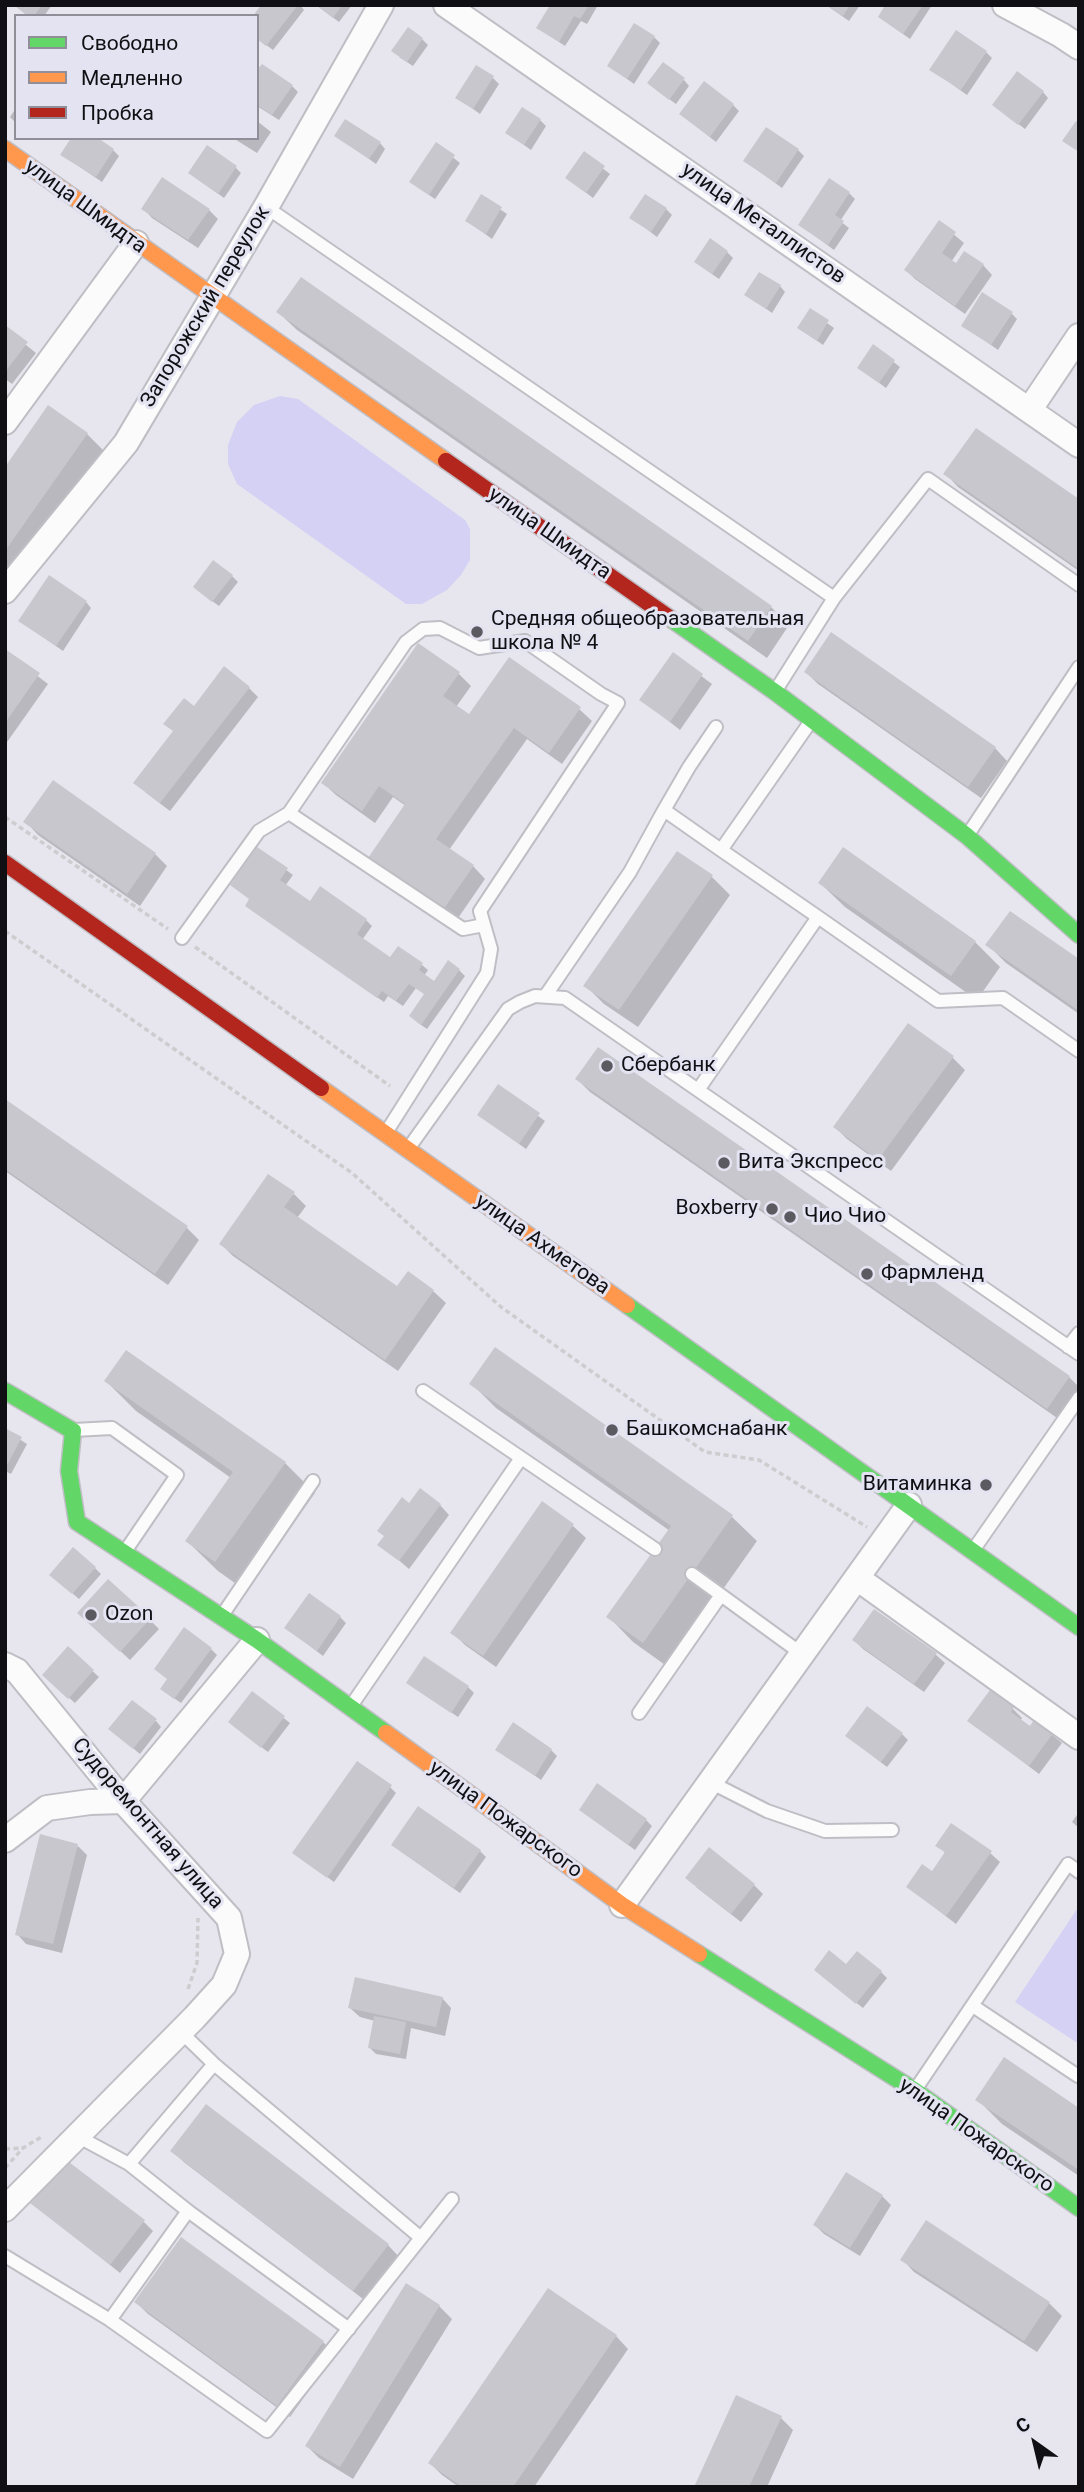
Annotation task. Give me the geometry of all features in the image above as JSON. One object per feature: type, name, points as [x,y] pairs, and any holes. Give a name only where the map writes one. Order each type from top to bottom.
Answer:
[{"type":"street","name":"Запорожский переулок","points":[[5,591],[126,443],[266,207],[381,5]]},
{"type":"street","name":"улица Металлистов","points":[[446,5],[1079,445]]},
{"type":"street","points":[[1005,5],[1079,47]]},
{"type":"street","name":"улица Шмидта","points":[[5,149],[775,692],[967,836],[1079,935]]},
{"type":"street","points":[[5,422],[136,243]]},
{"type":"street","points":[[1030,409],[1079,336]]},
{"type":"street","name":"улица Ахметова","points":[[5,863],[1079,1627]]},
{"type":"street","points":[[5,1391],[73,1431]]},
{"type":"street","name":"улица Пожарского","points":[[73,1431],[69,1472],[77,1522],[257,1640],[622,1905],[915,2090],[1079,2208]]},
{"type":"street","points":[[622,1905],[909,1505]]},
{"type":"street","points":[[856,1578],[1079,1737]]},
{"type":"street","points":[[5,1840],[47,1808],[123,1801],[257,1640]]},
{"type":"street","name":"Судоремонтная улица","points":[[5,1665],[17,1671],[123,1801],[229,1919],[237,1954],[224,1985],[5,2209]]},
{"type":"lane","points":[[266,207],[834,598]]},
{"type":"lane","points":[[775,692],[834,598],[928,479],[1079,585]]},
{"type":"lane","points":[[182,938],[259,831],[289,813],[406,642],[423,629],[440,628],[479,648],[526,640],[601,694],[618,703],[480,911],[491,949],[487,974],[386,1133]]},
{"type":"lane","points":[[967,836],[1079,667]]},
{"type":"lane","points":[[721,850],[811,721]]},
{"type":"lane","points":[[546,995],[630,872],[689,767],[716,727]]},
{"type":"lane","points":[[664,810],[938,1000],[1003,998],[1079,1051]]},
{"type":"lane","points":[[289,813],[463,929],[484,925]]},
{"type":"lane","points":[[698,1090],[818,917]]},
{"type":"lane","points":[[407,1150],[508,1009],[520,1002],[546,995],[565,998],[1074,1350],[1079,1333]]},
{"type":"lane","points":[[423,1391],[655,1549]]},
{"type":"lane","points":[[972,1552],[1079,1398]]},
{"type":"lane","points":[[73,1431],[112,1428],[177,1475],[124,1554]]},
{"type":"lane","points":[[349,1708],[521,1458]]},
{"type":"lane","points":[[221,1617],[313,1481]]},
{"type":"lane","points":[[692,1574],[802,1654]]},
{"type":"lane","points":[[639,1713],[721,1595]]},
{"type":"lane","points":[[710,1782],[766,1811],[825,1831],[892,1830]]},
{"type":"lane","points":[[915,2090],[1068,1864],[1079,1872]]},
{"type":"lane","points":[[974,2006],[1078,2076],[1079,2074]]},
{"type":"lane","points":[[180,2031],[214,2064],[421,2238]]},
{"type":"lane","points":[[129,2164],[214,2064]]},
{"type":"lane","points":[[77,2136],[129,2164],[188,2211],[349,2329]]},
{"type":"lane","points":[[5,2256],[110,2320],[267,2431],[452,2199]]},
{"type":"lane","points":[[110,2320],[188,2211]]},
{"type":"path","points":[[5,817],[182,938],[390,1086]]},
{"type":"path","points":[[5,932],[352,1173],[501,1307],[705,1452],[759,1460],[885,1538]]},
{"type":"path","points":[[183,1996],[190,1986],[197,1963],[198,1918]]},
{"type":"path","points":[[5,2168],[23,2148],[50,2132]]},
{"type":"path","points":[[5,2149],[23,2148]]},
{"type":"shaded area","points":[[280,396],[298,399],[465,520],[470,529],[470,560],[447,590],[422,604],[406,604],[237,484],[228,464],[228,445],[237,422],[254,405]]},
{"type":"shaded area","points":[[1079,1906],[1079,2044],[1015,2002]]},
{"type":"building","points":[[14,5],[42,5],[35,14],[25,14]]},
{"type":"building","points":[[261,5],[298,5],[266,46],[259,41],[259,14],[254,14]]},
{"type":"building","points":[[316,5],[342,5],[333,18]]},
{"type":"building","points":[[550,5],[589,5],[580,19],[574,16],[559,42],[536,28]]},
{"type":"building","points":[[826,5],[850,5],[843,16]]},
{"type":"building","points":[[885,5],[923,5],[903,34],[878,17]]},
{"type":"building","points":[[634,23],[655,36],[627,79],[607,66]]},
{"type":"building","points":[[408,27],[423,38],[407,62],[391,51]]},
{"type":"building","points":[[956,30],[987,51],[961,90],[929,70]]},
{"type":"building","points":[[663,62],[685,78],[669,100],[647,83]]},
{"type":"building","points":[[262,64],[293,85],[272,115],[259,106],[259,68]]},
{"type":"building","points":[[476,65],[494,76],[473,109],[455,98]]},
{"type":"building","points":[[1017,71],[1044,91],[1018,125],[992,105]]},
{"type":"building","points":[[704,81],[734,104],[710,137],[679,114]]},
{"type":"building","points":[[522,107],[541,119],[524,145],[505,133]]},
{"type":"building","points":[[345,119],[381,142],[369,159],[334,136]]},
{"type":"building","points":[[1076,121],[1079,123],[1079,152],[1062,141]]},
{"type":"building","points":[[766,127],[799,149],[776,183],[743,161]]},
{"type":"building","points":[[70,140],[101,140],[114,149],[96,177],[60,155]]},
{"type":"building","points":[[436,142],[455,155],[429,195],[409,182]]},
{"type":"building","points":[[207,145],[237,166],[218,194],[188,173]]},
{"type":"building","points":[[584,151],[605,166],[586,193],[565,178]]},
{"type":"building","points":[[162,177],[210,209],[188,240],[141,209]]},
{"type":"building","points":[[829,178],[850,192],[835,215],[844,221],[828,245],[798,225]]},
{"type":"building","points":[[481,194],[502,207],[486,234],[465,221]]},
{"type":"building","points":[[645,194],[667,208],[651,232],[629,218]]},
{"type":"building","points":[[939,220],[956,232],[942,253],[956,263],[964,251],[984,264],[955,306],[904,270]]},
{"type":"building","points":[[710,238],[728,251],[712,274],[694,262]]},
{"type":"building","points":[[759,272],[781,285],[766,309],[744,295]]},
{"type":"building","points":[[301,277],[772,606],[748,641],[276,312]]},
{"type":"building","points":[[982,292],[1013,312],[991,345],[961,326]]},
{"type":"building","points":[[810,308],[829,320],[817,341],[797,328]]},
{"type":"building","points":[[5,325],[28,342],[5,372]]},
{"type":"building","points":[[873,344],[895,360],[879,383],[857,368]]},
{"type":"building","points":[[48,405],[88,433],[5,551],[5,467]]},
{"type":"building","points":[[976,428],[1079,499],[1079,569],[943,474]]},
{"type":"building","points":[[213,560],[233,575],[212,602],[193,587]]},
{"type":"building","points":[[49,575],[87,601],[56,646],[18,621]]},
{"type":"building","points":[[831,632],[996,747],[968,787],[804,672]]},
{"type":"building","points":[[418,643],[460,672],[443,696],[469,714],[509,657],[581,707],[549,753],[514,728],[436,839],[474,865],[443,910],[368,858],[405,804],[379,786],[362,811],[321,783]]},
{"type":"building","points":[[5,649],[40,673],[5,723]]},
{"type":"building","points":[[673,652],[703,674],[670,722],[639,700]]},
{"type":"building","points":[[224,666],[250,687],[160,803],[133,783],[173,731],[163,724],[184,698],[194,706]]},
{"type":"building","points":[[53,780],[156,853],[127,894],[23,822]]},
{"type":"building","points":[[257,847],[288,868],[280,880],[310,901],[320,886],[367,919],[357,934],[390,957],[398,946],[423,963],[419,970],[434,981],[448,960],[460,969],[421,1025],[409,1016],[424,994],[409,984],[396,1001],[382,991],[377,998],[245,906],[249,899],[230,885]]},
{"type":"building","points":[[843,847],[976,941],[951,976],[818,883]]},
{"type":"building","points":[[677,851],[713,875],[619,1010],[583,986]]},
{"type":"building","points":[[1010,911],[1079,959],[1079,1011],[985,945]]},
{"type":"building","points":[[908,1023],[954,1056],[878,1160],[833,1127]]},
{"type":"building","points":[[598,1047],[1070,1376],[1047,1409],[575,1079]]},
{"type":"building","points":[[498,1084],[540,1113],[519,1144],[477,1115]]},
{"type":"building","points":[[5,1099],[188,1226],[155,1274],[5,1169]]},
{"type":"building","points":[[268,1174],[295,1192],[284,1207],[397,1286],[408,1271],[434,1290],[385,1360],[219,1244]]},
{"type":"building","points":[[495,1347],[733,1515],[643,1643],[606,1617],[671,1526],[469,1384]]},
{"type":"building","points":[[126,1350],[286,1462],[215,1562],[185,1541],[233,1472],[104,1381]]},
{"type":"building","points":[[5,1428],[22,1437],[5,1469]]},
{"type":"building","points":[[420,1488],[441,1504],[399,1561],[377,1545],[384,1536],[377,1531],[402,1497],[409,1503]]},
{"type":"building","points":[[542,1501],[574,1524],[483,1656],[450,1633]]},
{"type":"building","points":[[73,1547],[96,1567],[72,1594],[49,1575]]},
{"type":"building","points":[[108,1579],[151,1618],[120,1652],[77,1613]]},
{"type":"building","points":[[309,1593],[341,1616],[317,1651],[284,1628]]},
{"type":"building","points":[[874,1609],[937,1653],[914,1684],[852,1640]]},
{"type":"building","points":[[184,1627],[212,1648],[174,1699],[160,1689],[167,1679],[154,1669]]},
{"type":"building","points":[[68,1646],[94,1670],[68,1699],[42,1675]]},
{"type":"building","points":[[424,1656],[469,1686],[451,1713],[406,1683]]},
{"type":"building","points":[[990,1690],[1014,1707],[1011,1712],[1030,1726],[1035,1718],[1054,1732],[1029,1766],[967,1721]]},
{"type":"building","points":[[252,1691],[285,1716],[261,1748],[228,1722]]},
{"type":"building","points":[[132,1700],[157,1719],[133,1749],[108,1729]]},
{"type":"building","points":[[867,1706],[903,1733],[881,1762],[845,1736]]},
{"type":"building","points":[[513,1722],[552,1749],[535,1776],[495,1750]]},
{"type":"building","points":[[357,1761],[392,1785],[327,1878],[292,1853]]},
{"type":"building","points":[[597,1783],[647,1819],[628,1845],[579,1810]]},
{"type":"building","points":[[418,1806],[481,1850],[454,1888],[391,1845]]},
{"type":"building","points":[[951,1823],[992,1851],[946,1916],[906,1887],[922,1864],[932,1871],[945,1852],[935,1846]]},
{"type":"building","points":[[40,1834],[78,1844],[53,1944],[15,1935]]},
{"type":"building","points":[[709,1847],[755,1884],[731,1914],[685,1878]]},
{"type":"building","points":[[829,1950],[846,1964],[857,1951],[882,1971],[856,2004],[814,1970]]},
{"type":"building","points":[[355,1977],[443,1997],[436,2027],[348,2008]]},
{"type":"building","points":[[374,2016],[406,2022],[400,2054],[368,2048]]},
{"type":"building","points":[[1004,2057],[1079,2108],[1079,2170],[975,2100]]},
{"type":"building","points":[[206,2104],[389,2244],[353,2291],[170,2151]]},
{"type":"building","points":[[65,2159],[145,2220],[110,2265],[30,2203]]},
{"type":"building","points":[[846,2172],[883,2195],[850,2248],[813,2225]]},
{"type":"building","points":[[926,2220],[1050,2302],[1024,2341],[900,2260]]},
{"type":"building","points":[[181,2237],[324,2341],[277,2406],[134,2302]]},
{"type":"building","points":[[406,2283],[440,2305],[340,2467],[305,2446]]},
{"type":"building","points":[[548,2288],[617,2335],[513,2487],[462,2487],[428,2463]]},
{"type":"building","points":[[736,2395],[782,2416],[749,2487],[694,2487]]},
{"type":"traffic: fast","points":[[671,619],[775,692],[967,836],[1079,935]]},
{"type":"traffic: fast","points":[[627,1305],[1079,1627]]},
{"type":"traffic: fast","points":[[5,1391],[73,1431],[69,1471],[77,1522],[257,1640],[386,1733]]},
{"type":"traffic: fast","points":[[699,1954],[914,2090],[1079,2208]]},
{"type":"traffic: slow","points":[[5,149],[446,461]]},
{"type":"traffic: slow","points":[[321,1088],[627,1305]]},
{"type":"traffic: slow","points":[[386,1733],[622,1905],[699,1954]]},
{"type":"traffic: jam","points":[[446,461],[671,619]]},
{"type":"traffic: jam","points":[[5,863],[321,1088]]},
{"type":"place","name":"Средняя общеобразовательная школа № 4","points":[[477,632]]},
{"type":"place","name":"Сбербанк","points":[[607,1066]]},
{"type":"place","name":"Вита Экспресс","points":[[724,1163]]},
{"type":"place","name":"Boxberry","points":[[772,1209]]},
{"type":"place","name":"Чио Чио","points":[[790,1217]]},
{"type":"place","name":"Фармленд","points":[[867,1274]]},
{"type":"place","name":"Башкомснабанк","points":[[612,1430]]},
{"type":"place","name":"Витаминка","points":[[986,1485]]},
{"type":"place","name":"Ozon","points":[[91,1615]]}]
